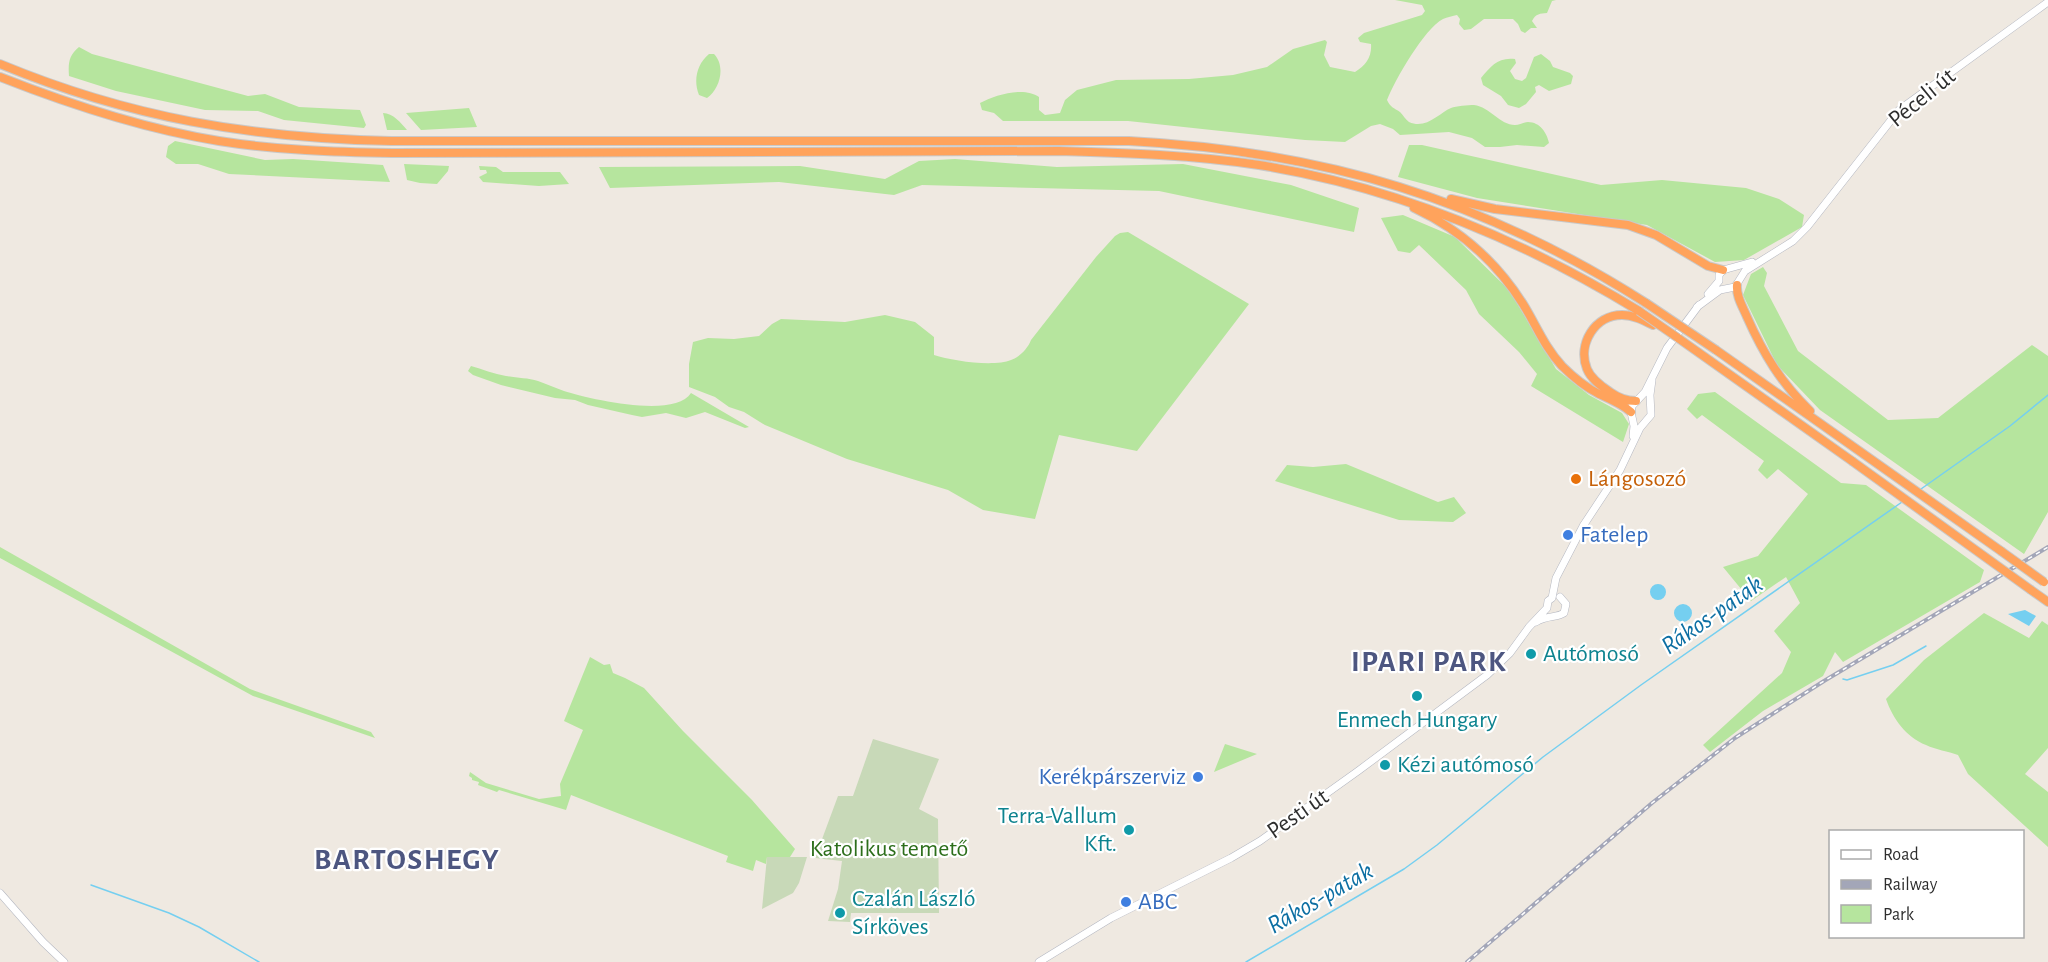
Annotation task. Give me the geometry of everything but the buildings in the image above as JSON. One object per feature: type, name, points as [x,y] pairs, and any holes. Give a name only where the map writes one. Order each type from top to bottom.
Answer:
[{"type":"highway","points":[[0,64],[61,88],[126,108],[179,120],[254,132],[309,137],[391,141],[1166,142],[1269,155],[1365,176],[1436,198],[1481,216],[1546,245],[1590,269],[1716,350],[2046,583]]},
{"type":"highway","points":[[0,77],[57,99],[132,122],[191,136],[250,145],[309,150],[393,153],[1036,151],[1138,153],[1258,165],[1365,188],[1468,223],[1524,247],[1639,311],[2048,602]]},
{"type":"highway","points":[[1398,198],[1446,225],[1479,250],[1511,286],[1544,342],[1564,369],[1585,386],[1621,404],[1632,415]]},
{"type":"highway","points":[[1436,198],[1451,198],[1495,209],[1628,225],[1656,235],[1708,266],[1723,270]]},
{"type":"highway","points":[[1739,281],[1738,296],[1775,371],[1796,397],[1835,433]]},
{"type":"highway","points":[[1637,401],[1628,401],[1611,393],[1592,377],[1586,366],[1586,344],[1590,333],[1598,324],[1614,315],[1635,317],[1678,338]]},
{"type":"main road","name":"Péceli út","points":[[1765,256],[1792,241],[1808,227],[1899,110],[2048,2]]},
{"type":"main road","points":[[1630,448],[1634,426],[1632,406],[1652,380],[1667,348],[1719,281],[1719,275],[1723,270],[1743,266],[1765,256]]},
{"type":"main road","points":[[1697,307],[1716,292],[1726,288],[1732,289],[1745,271],[1765,256]]},
{"type":"main road","points":[[1733,268],[1738,271],[1739,281]]},
{"type":"main road","points":[[1719,281],[1726,288]]},
{"type":"main road","points":[[1556,597],[1563,565],[1587,520],[1620,470],[1640,428],[1651,415],[1652,380]]},
{"type":"main road","points":[[1637,401],[1644,400],[1650,405]]},
{"type":"main road","points":[[1632,415],[1638,421],[1645,421]]},
{"type":"main road","points":[[1556,597],[1566,604],[1566,610],[1562,615],[1552,615],[1547,608],[1548,601],[1556,597]]},
{"type":"main road","name":"Pesti út","points":[[1039,962],[1111,918],[1231,858],[1263,839],[1466,693],[1500,664],[1547,608]]},
{"type":"main road","name":"Pesti út","points":[[1529,627],[1552,615]]},
{"type":"main road","points":[[0,893],[64,962]]},
{"type":"green space","points":[[1395,0],[1556,0],[1552,1],[1547,13],[1538,14],[1534,18],[1532,21],[1537,28],[1531,28],[1525,33],[1513,19],[1484,19],[1471,29],[1464,30],[1459,24],[1460,19],[1457,15],[1443,19],[1427,33],[1419,44],[1396,80],[1387,100],[1408,121],[1415,124],[1432,120],[1453,107],[1480,106],[1510,124],[1532,122],[1536,124],[1545,132],[1549,143],[1544,147],[1517,145],[1485,147],[1472,138],[1449,132],[1400,135],[1393,129],[1380,124],[1371,126],[1345,142],[1305,140],[1128,121],[1003,121],[994,113],[982,110],[980,103],[1001,95],[1026,92],[1039,97],[1039,110],[1045,115],[1060,113],[1065,100],[1077,90],[1116,80],[1189,79],[1233,75],[1267,67],[1293,49],[1325,40],[1327,42],[1324,55],[1330,67],[1355,72],[1368,60],[1371,49],[1371,44],[1360,42],[1358,38],[1364,33],[1422,15],[1425,11],[1422,5]]},
{"type":"green space","points":[[79,47],[92,54],[248,96],[265,94],[299,107],[360,110],[366,125],[364,128],[284,120],[258,111],[205,110],[116,91],[69,76],[70,60]]},
{"type":"green space","points":[[709,54],[714,54],[718,59],[720,77],[712,94],[707,98],[699,95],[696,78],[699,67]]},
{"type":"green space","points":[[1541,54],[1550,61],[1553,67],[1573,76],[1571,84],[1549,91],[1539,85],[1535,87],[1536,92],[1526,104],[1519,108],[1508,105],[1501,96],[1483,85],[1481,78],[1495,63],[1504,59],[1515,59],[1516,63],[1510,71],[1515,79],[1522,81],[1526,78],[1534,57]]},
{"type":"green space","points":[[469,108],[477,127],[421,130],[406,113]]},
{"type":"green space","points":[[383,113],[393,117],[407,130],[387,130]]},
{"type":"green space","points":[[175,141],[265,160],[293,159],[383,165],[390,182],[229,174],[198,164],[176,164],[166,157],[168,146]]},
{"type":"green space","points":[[1409,145],[1422,145],[1601,185],[1662,180],[1746,188],[1779,199],[1804,215],[1802,227],[1744,260],[1715,262],[1647,225],[1477,198],[1398,177]]},
{"type":"green space","points":[[955,159],[1057,167],[1183,164],[1291,185],[1359,208],[1354,232],[1159,191],[922,185],[894,195],[779,182],[610,188],[599,167],[800,166],[885,179],[919,161]]},
{"type":"green space","points":[[404,164],[449,166],[448,171],[437,184],[407,180]]},
{"type":"green space","points":[[479,166],[496,167],[503,172],[560,172],[569,184],[539,186],[483,182],[479,177],[487,173],[486,170],[480,170]]},
{"type":"green space","points":[[1403,215],[1455,237],[1509,290],[1556,369],[1589,395],[1622,413],[1629,424],[1623,442],[1531,386],[1537,374],[1519,352],[1479,314],[1466,290],[1419,245],[1410,253],[1398,251],[1381,218]]},
{"type":"green space","points":[[1128,232],[1249,304],[1137,451],[1059,435],[1035,519],[983,510],[948,490],[847,459],[765,425],[744,412],[729,407],[715,397],[689,387],[689,364],[693,342],[708,338],[734,339],[759,336],[781,319],[845,322],[885,315],[915,322],[934,337],[934,355],[973,362],[994,363],[1011,360],[1026,349],[1096,257],[1115,236]]},
{"type":"green space","points":[[1763,267],[1767,273],[1764,286],[1798,351],[1888,420],[1938,418],[2032,345],[2048,356],[2048,512],[2024,554],[1820,410],[1777,365],[1743,295],[1751,274]]},
{"type":"green space","points":[[471,366],[502,375],[538,381],[576,394],[631,405],[668,405],[682,401],[691,393],[749,427],[745,428],[705,412],[686,418],[666,413],[642,417],[632,415],[575,400],[555,398],[501,385],[473,375],[468,371]]},
{"type":"green space","points":[[1715,392],[1841,483],[1866,485],[1984,570],[1980,582],[1843,662],[1835,652],[1823,676],[1763,711],[1710,752],[1703,745],[1782,673],[1791,652],[1774,631],[1800,603],[1786,577],[1751,601],[1723,567],[1758,556],[1808,494],[1778,469],[1767,479],[1758,470],[1764,461],[1702,415],[1697,419],[1687,409],[1698,394]]},
{"type":"green space","points":[[1346,464],[1438,502],[1454,497],[1466,513],[1453,522],[1399,520],[1275,481],[1287,465],[1313,467]]},
{"type":"green space","points":[[0,547],[250,689],[371,732],[375,738],[253,696],[0,558]]},
{"type":"green space","points":[[1984,613],[2029,638],[2042,621],[2048,625],[2048,748],[2025,774],[2048,792],[2048,847],[1968,774],[1958,755],[1930,747],[1906,732],[1892,714],[1886,699],[1924,660]]},
{"type":"green space","points":[[590,657],[604,665],[610,664],[613,673],[644,688],[752,800],[795,849],[790,857],[767,857],[766,864],[756,860],[753,871],[726,862],[728,856],[571,795],[566,810],[499,790],[497,792],[478,785],[479,782],[472,780],[469,776],[470,772],[486,783],[539,799],[561,796],[560,784],[583,730],[564,721]]},
{"type":"green space","name":"Katolikus temető","points":[[873,739],[939,759],[919,809],[938,819],[939,913],[851,913],[850,922],[828,921],[838,889],[842,861],[815,858],[838,796],[853,796]]},
{"type":"green space","points":[[1225,744],[1257,754],[1214,772]]},
{"type":"green space","points":[[767,857],[807,857],[799,883],[793,893],[762,909]]},
{"type":"water","points":[[1658,584],[1666,592],[1658,600],[1650,592]]},
{"type":"water","points":[[1683,604],[1691,609],[1692,613],[1687,621],[1683,622],[1675,617],[1674,613],[1679,605]]},
{"type":"water","points":[[2025,610],[2036,616],[2029,626],[2008,614]]},
{"type":"waterway","name":"Rákos-patak","points":[[1921,489],[2010,426],[2048,395]]},
{"type":"waterway","name":"Rákos-patak","points":[[1246,962],[1404,869],[1437,845],[1543,757],[1641,685],[1902,502]]},
{"type":"waterway","points":[[1843,679],[1847,680],[1893,665],[1926,646]]},
{"type":"waterway","points":[[91,885],[169,913],[199,927],[259,962]]},
{"type":"railway","points":[[1467,962],[1652,803],[1735,738],[1824,681],[2048,547]]},
{"type":"place","name":"Lángosozó","points":[[1576,479]]},
{"type":"place","name":"Fatelep","points":[[1568,535]]},
{"type":"place","name":"Autómosó","points":[[1531,654]]},
{"type":"place","name":"Enmech Hungary","points":[[1417,696]]},
{"type":"place","name":"Kézi autómosó","points":[[1385,765]]},
{"type":"place","name":"Kerékpárszerviz","points":[[1198,777]]},
{"type":"place","name":"Terra-Vallum Kft.","points":[[1129,830]]},
{"type":"place","name":"ABC","points":[[1126,902]]},
{"type":"place","name":"Czalán László Sírköves","points":[[840,913]]},
{"type":"district","name":"IPARI PARK","points":[[1429,662]]},
{"type":"district","name":"BARTOSHEGY","points":[[407,860]]}]
